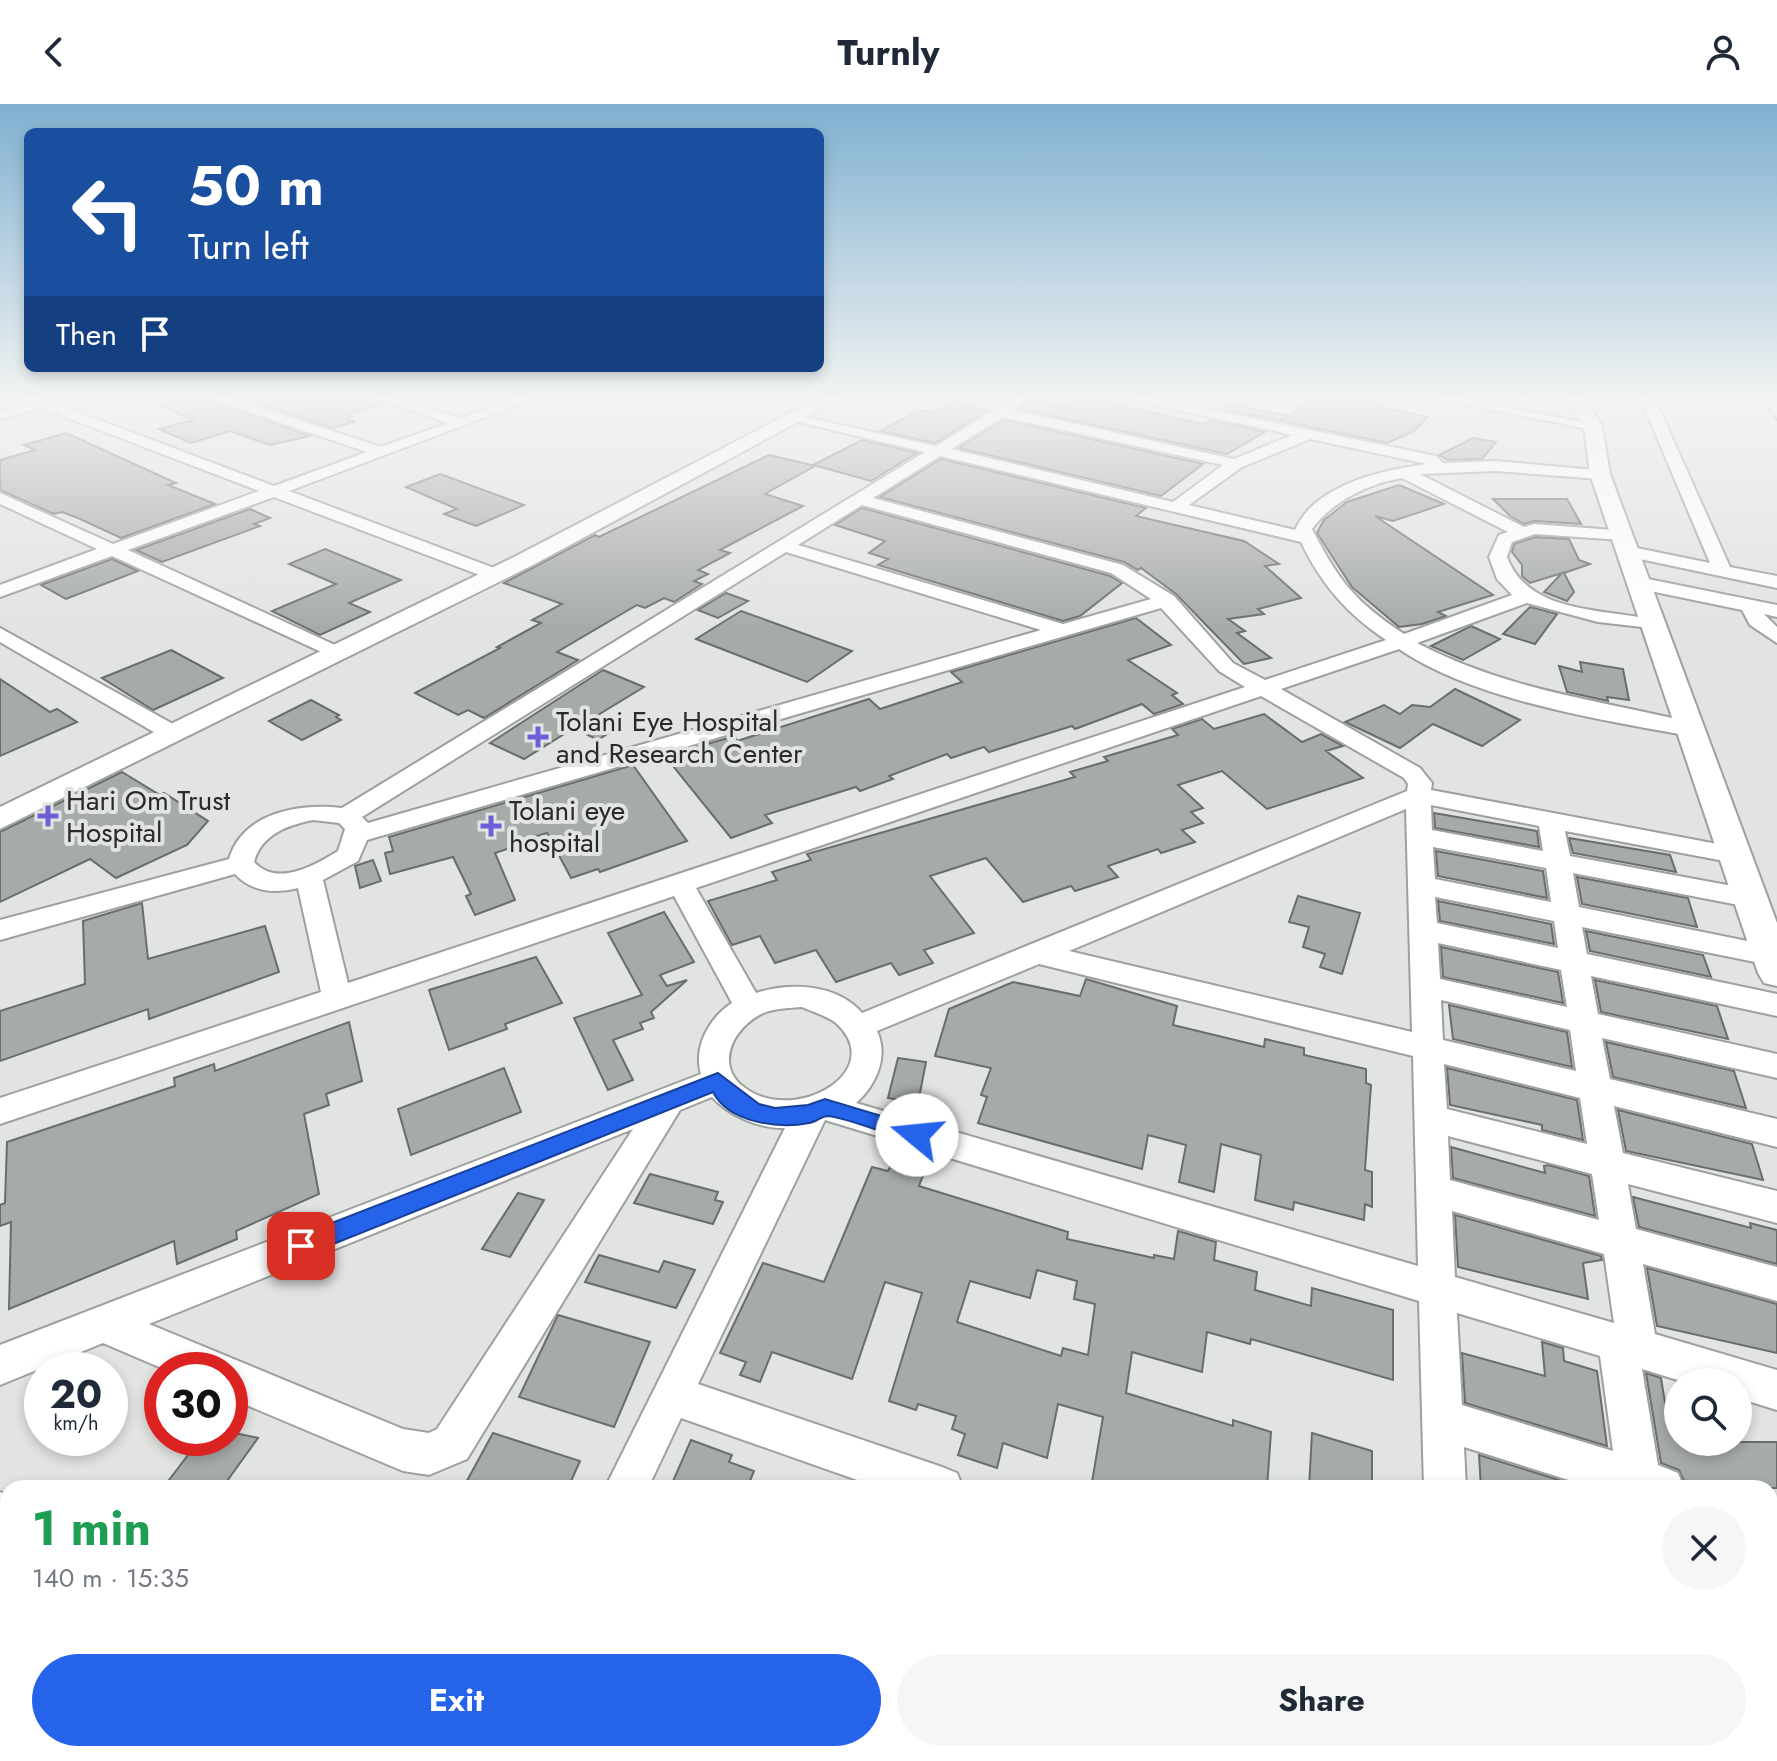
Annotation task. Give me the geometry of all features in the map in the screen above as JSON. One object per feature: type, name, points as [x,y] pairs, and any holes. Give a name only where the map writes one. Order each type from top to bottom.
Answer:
[{"type":"main road","points":[[0,819],[492,574],[684,474]]},
{"type":"main road","points":[[1600,474],[1774,964]]},
{"type":"main road","points":[[0,808],[328,649],[492,574]]},
{"type":"street","points":[[230,474],[492,574]]},
{"type":"street","points":[[0,591],[320,474]]},
{"type":"street","points":[[900,474],[353,825],[349,855],[309,877],[263,881],[246,874],[240,864],[242,849],[272,824],[313,812],[353,825],[1167,600]]},
{"type":"street","points":[[1038,474],[1306,538]]},
{"type":"street","points":[[1177,507],[1219,474]]},
{"type":"street","points":[[1397,474],[1374,478],[1325,503],[1303,529],[1310,552],[1337,591],[1387,634],[1443,665],[1622,717],[1690,729]]},
{"type":"street","points":[[1408,474],[1523,533]]},
{"type":"street","points":[[1681,474],[1723,571]]},
{"type":"street","points":[[0,498],[328,649]]},
{"type":"street","points":[[860,499],[1117,569],[1144,580],[1167,600],[1204,648],[1226,667],[1412,773],[1420,783],[1419,836],[1445,1480]]},
{"type":"street","points":[[1653,625],[1572,611],[1530,595],[1508,582],[1498,557],[1505,539],[1534,529],[1624,543],[1723,571],[1777,582]]},
{"type":"street","points":[[784,546],[1062,630]]},
{"type":"street","points":[[1638,583],[1777,611]]},
{"type":"street","points":[[0,1111],[1401,642],[1530,595]]},
{"type":"street","points":[[1750,605],[1757,621],[1777,637]]},
{"type":"street","points":[[0,634],[165,729]]},
{"type":"street","points":[[860,1026],[1418,795],[1735,855]]},
{"type":"street","points":[[1551,820],[1620,1242],[1628,1347],[1646,1480]]},
{"type":"street","points":[[1419,836],[1749,898]]},
{"type":"street","points":[[0,930],[240,864]]},
{"type":"street","points":[[309,877],[337,998]]},
{"type":"street","points":[[680,883],[749,1007]]},
{"type":"street","points":[[1421,885],[1567,914],[1774,964]]},
{"type":"street","points":[[1423,930],[1777,1005]]},
{"type":"street","points":[[1037,953],[1777,1133]]},
{"type":"street","points":[[1425,986],[1777,1066]]},
{"type":"street","points":[[805,996],[833,1003],[865,1034],[868,1061],[859,1081],[836,1103],[817,1111],[775,1117],[753,1112],[723,1092],[713,1072],[714,1046],[726,1026],[749,1007],[769,999],[805,996]]},
{"type":"street","points":[[0,1365],[718,1081]]},
{"type":"street","points":[[248,1385],[403,1450],[429,1454],[452,1444],[669,1100]]},
{"type":"street","points":[[817,1111],[1777,1390]]},
{"type":"street","points":[[630,1480],[817,1111]]},
{"type":"street","points":[[1430,1118],[1777,1207]]},
{"type":"street","points":[[1433,1191],[1777,1284]]},
{"type":"street","points":[[103,1324],[169,1352]]},
{"type":"street","points":[[672,1395],[919,1480]]},
{"type":"street","points":[[1443,1420],[1631,1480]]},
{"type":"building","points":[[0,474],[157,474],[176,483],[168,485],[215,504],[121,538],[78,518],[62,512],[54,514],[0,490]]},
{"type":"building","points":[[441,474],[524,505],[476,526],[444,514],[457,509],[406,487]]},
{"type":"building","points":[[729,474],[800,474],[765,494],[803,506],[720,550],[730,553],[698,570],[708,574],[694,581],[702,584],[674,602],[664,598],[645,608],[637,605],[557,652],[578,660],[484,718],[468,710],[458,715],[415,693],[541,623],[532,620],[562,604],[504,583],[595,535],[599,537]]},
{"type":"building","points":[[847,474],[882,474],[871,481]]},
{"type":"building","points":[[916,474],[1005,474],[1146,508],[1136,516],[1244,541],[1279,564],[1265,566],[1301,598],[1258,609],[1264,614],[1228,619],[1245,631],[1237,633],[1271,658],[1244,664],[1176,594],[1141,568],[1138,570],[1124,562],[880,497]]},
{"type":"building","points":[[1070,474],[1189,474],[1161,496]]},
{"type":"building","points":[[1399,485],[1444,504],[1393,521],[1375,516],[1493,595],[1438,612],[1446,616],[1399,627],[1352,587],[1317,533],[1324,520],[1347,502]]},
{"type":"building","points":[[1493,499],[1567,499],[1581,524],[1534,521],[1524,524],[1510,516]]},
{"type":"building","points":[[862,508],[1110,576],[1122,583],[1080,616],[1063,621],[878,565],[888,559],[869,553],[885,541],[835,525]]},
{"type":"building","points":[[250,509],[270,518],[254,524],[260,526],[162,562],[136,550]]},
{"type":"building","points":[[1535,537],[1569,539],[1579,560],[1590,564],[1564,573],[1574,592],[1567,601],[1544,592],[1562,573],[1530,583],[1522,576],[1522,565],[1512,552],[1514,544]]},
{"type":"building","points":[[325,549],[401,580],[349,603],[370,612],[320,635],[272,611],[336,584],[289,564]]},
{"type":"building","points":[[112,559],[138,571],[66,599],[41,585]]},
{"type":"building","points":[[726,593],[748,601],[718,618],[698,610]]},
{"type":"building","points":[[1530,607],[1557,614],[1535,644],[1503,634]]},
{"type":"building","points":[[741,611],[852,651],[807,682],[696,639]]},
{"type":"building","points":[[1136,618],[1171,645],[1128,660],[1177,693],[1172,695],[1183,704],[1154,714],[1142,704],[1075,729],[1072,726],[989,752],[984,747],[951,758],[947,754],[889,776],[893,779],[860,791],[856,787],[765,815],[772,823],[731,838],[665,756],[735,736],[737,741],[869,699],[880,709],[962,682],[951,672]]},
{"type":"building","points":[[1471,626],[1500,639],[1463,660],[1431,646]]},
{"type":"building","points":[[171,650],[223,678],[153,710],[102,678]]},
{"type":"building","points":[[1580,662],[1623,669],[1629,700],[1607,697],[1608,701],[1567,692],[1559,666],[1582,672]]},
{"type":"building","points":[[603,670],[644,687],[598,715],[622,724],[598,740],[574,728],[524,759],[490,743]]},
{"type":"building","points":[[0,679],[50,712],[57,709],[77,722],[0,756]]},
{"type":"building","points":[[1455,689],[1520,720],[1482,746],[1433,724],[1400,748],[1345,722],[1384,705],[1400,714],[1412,705],[1430,707]]},
{"type":"building","points":[[311,700],[339,715],[336,717],[341,720],[302,740],[269,721]]},
{"type":"building","points":[[1264,714],[1302,742],[1321,734],[1343,746],[1326,751],[1363,778],[1267,809],[1222,771],[1178,785],[1203,808],[1191,812],[1203,823],[1182,830],[1195,842],[1161,853],[1158,849],[1108,866],[1118,877],[1075,891],[1071,886],[1023,902],[986,858],[930,876],[974,933],[924,950],[933,963],[899,975],[891,963],[836,982],[816,950],[775,963],[760,936],[732,945],[708,901],[777,880],[772,872],[811,860],[807,854],[1075,777],[1070,772],[1108,761],[1104,757],[1178,735],[1172,729],[1202,719],[1214,729]]},
{"type":"building","points":[[633,765],[687,841],[600,872],[598,869],[571,878],[547,833],[509,845],[510,848],[495,853],[515,900],[475,915],[466,896],[471,894],[453,857],[390,874],[385,853],[393,851],[389,837]]},
{"type":"building","points":[[122,772],[160,795],[164,793],[208,821],[187,845],[116,878],[90,859],[0,902],[0,832]]},
{"type":"building","points":[[1434,813],[1537,831],[1539,847],[1435,828]]},
{"type":"building","points":[[1569,838],[1670,855],[1676,872],[1573,853]]},
{"type":"building","points":[[1436,851],[1543,871],[1547,898],[1438,876]]},
{"type":"building","points":[[373,860],[381,881],[360,888],[355,866]]},
{"type":"building","points":[[1577,877],[1688,898],[1697,927],[1582,904]]},
{"type":"building","points":[[1298,896],[1360,913],[1342,974],[1320,967],[1325,954],[1303,947],[1309,927],[1289,922]]},
{"type":"building","points":[[1438,901],[1551,924],[1554,944],[1440,921]]},
{"type":"building","points":[[142,903],[148,959],[265,926],[279,972],[149,1019],[148,1009],[0,1061],[0,1011],[85,984],[83,921]]},
{"type":"building","points":[[664,912],[694,962],[660,975],[667,986],[687,980],[651,1012],[654,1018],[640,1023],[643,1029],[613,1040],[633,1080],[608,1090],[574,1018],[642,995],[608,933]]},
{"type":"building","points":[[1586,931],[1703,955],[1711,977],[1590,951]]},
{"type":"building","points":[[1441,947],[1558,972],[1563,1003],[1443,977]]},
{"type":"building","points":[[536,957],[562,1003],[505,1024],[507,1029],[449,1050],[429,990]]},
{"type":"building","points":[[1086,979],[1177,1006],[1173,1025],[1264,1047],[1265,1039],[1304,1048],[1304,1055],[1366,1069],[1366,1083],[1371,1085],[1365,1170],[1372,1172],[1372,1207],[1365,1204],[1364,1220],[1294,1202],[1293,1210],[1255,1200],[1261,1155],[1221,1144],[1214,1192],[1179,1182],[1186,1145],[1148,1135],[1142,1169],[978,1123],[987,1097],[981,1095],[991,1068],[935,1056],[949,1009],[1013,982],[1080,996]]},
{"type":"building","points":[[1595,980],[1717,1006],[1728,1039],[1601,1012]]},
{"type":"building","points":[[1449,1005],[1567,1032],[1572,1067],[1453,1039]]},
{"type":"building","points":[[349,1022],[362,1081],[326,1094],[329,1105],[304,1114],[319,1194],[236,1231],[237,1239],[177,1264],[174,1241],[9,1309],[11,1222],[0,1226],[0,1205],[5,1203],[7,1142],[175,1086],[174,1078],[214,1064],[215,1071]]},
{"type":"building","points":[[1606,1042],[1734,1071],[1746,1108],[1613,1077]]},
{"type":"building","points":[[898,1058],[926,1062],[918,1103],[888,1098]]},
{"type":"building","points":[[504,1068],[521,1112],[411,1155],[398,1109]]},
{"type":"building","points":[[1447,1068],[1577,1100],[1583,1140],[1542,1130],[1542,1125],[1450,1105]]},
{"type":"building","points":[[1618,1110],[1752,1144],[1763,1180],[1626,1151]]},
{"type":"building","points":[[1451,1147],[1545,1173],[1544,1166],[1548,1165],[1589,1176],[1595,1216],[1453,1178]]},
{"type":"building","points":[[893,1161],[925,1170],[919,1186],[1068,1232],[1067,1239],[1154,1258],[1154,1255],[1174,1259],[1178,1231],[1216,1242],[1214,1260],[1257,1272],[1255,1290],[1311,1306],[1312,1288],[1393,1310],[1393,1380],[1251,1339],[1250,1344],[1207,1332],[1202,1372],[1132,1352],[1126,1393],[1233,1426],[1233,1420],[1271,1432],[1268,1480],[1092,1480],[1103,1417],[1058,1404],[1047,1458],[1003,1443],[997,1468],[958,1455],[965,1434],[952,1429],[956,1416],[918,1404],[916,1410],[889,1401],[922,1293],[885,1282],[852,1379],[772,1352],[760,1382],[740,1375],[746,1362],[720,1353],[763,1263],[824,1282],[872,1167],[888,1171]],"holes":[[[1037,1270],[1077,1281],[1074,1299],[1095,1304],[1088,1355],[1063,1348],[1061,1356],[957,1322],[970,1281],[1030,1298]]]},
{"type":"building","points":[[650,1174],[718,1192],[715,1200],[723,1202],[713,1224],[634,1203]]},
{"type":"building","points":[[518,1193],[544,1200],[510,1257],[482,1249]]},
{"type":"building","points":[[1633,1197],[1751,1228],[1750,1223],[1777,1230],[1777,1264],[1639,1227]]},
{"type":"building","points":[[1455,1215],[1601,1256],[1602,1260],[1583,1263],[1588,1299],[1458,1267]]},
{"type":"building","points":[[599,1255],[659,1272],[664,1261],[695,1270],[676,1308],[585,1282]]},
{"type":"building","points":[[1647,1268],[1777,1304],[1777,1353],[1657,1326]]},
{"type":"building","points":[[558,1315],[650,1342],[614,1427],[519,1397]]},
{"type":"building","points":[[1542,1342],[1563,1348],[1564,1361],[1597,1371],[1607,1446],[1465,1403],[1462,1353],[1545,1376]]},
{"type":"building","points":[[1646,1373],[1661,1378],[1664,1456],[1752,1456],[1752,1442],[1777,1442],[1777,1480],[1683,1480],[1679,1470],[1661,1463]]},
{"type":"building","points":[[493,1433],[580,1461],[572,1480],[467,1480]]},
{"type":"building","points":[[1312,1433],[1372,1451],[1372,1480],[1309,1480]]},
{"type":"building","points":[[248,1436],[258,1438],[248,1452]]},
{"type":"building","points":[[691,1440],[732,1455],[729,1462],[754,1471],[750,1480],[674,1480]]},
{"type":"building","points":[[1479,1455],[1559,1480],[1481,1480]]},
{"type":"building","points":[[187,1456],[245,1456],[228,1480],[169,1480]]},
{"type":"place","name":"Tolani Eye Hospital and Research Center","points":[[538,737]]},
{"type":"place","name":"Hari Om Trust Hospital","points":[[48,816]]},
{"type":"place","name":"Tolani eye hospital","points":[[491,826]]},
{"type":"route","points":[[301,1246],[718,1081],[723,1092],[753,1112],[775,1117],[809,1114],[825,1107],[917,1135]]}]
